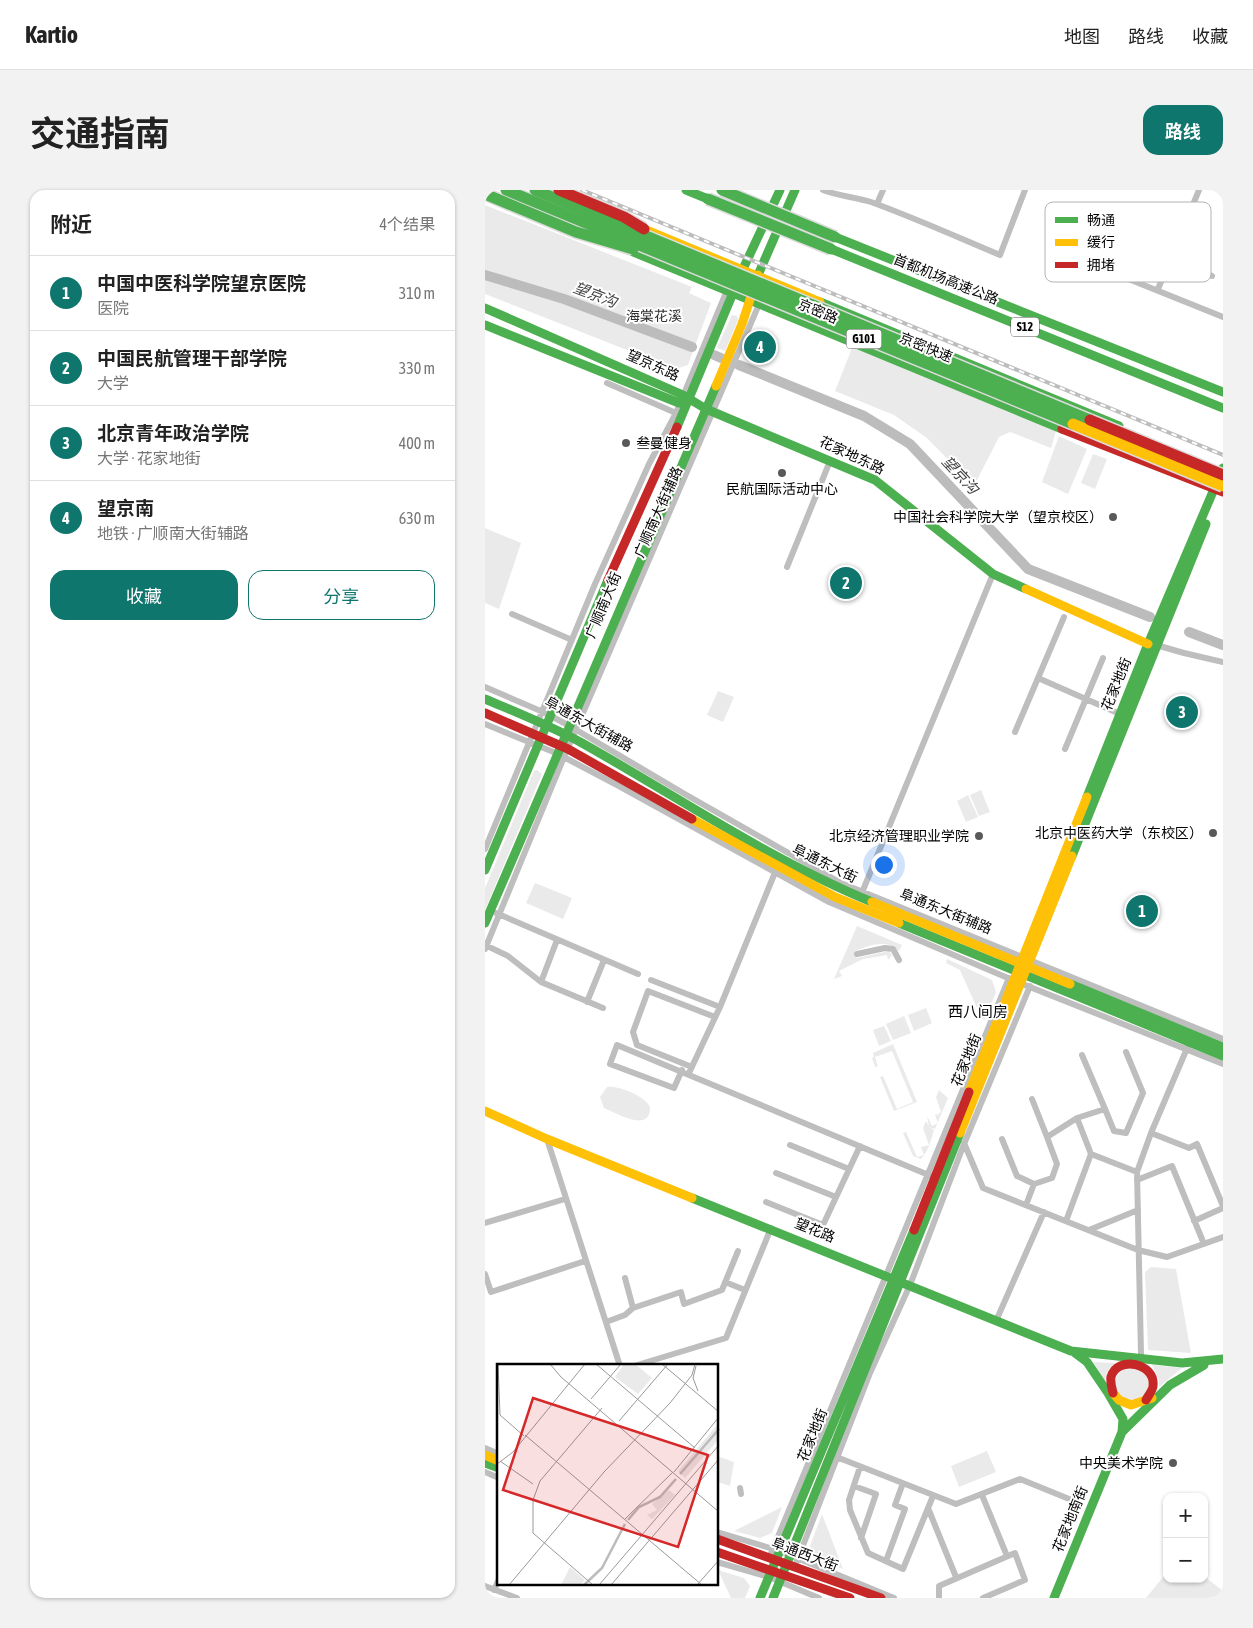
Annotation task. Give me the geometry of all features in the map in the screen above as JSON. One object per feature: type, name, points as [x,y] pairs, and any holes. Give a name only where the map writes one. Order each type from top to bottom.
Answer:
[{"type":"main road","name":"京密路","points":[[486,190],[1052,425],[1221,489]]},
{"type":"main road","name":"京密快速","points":[[506,190],[1221,489]]},
{"type":"main road","name":"京密快速","points":[[535,190],[1223,475]]},
{"type":"main road","name":"京密路","points":[[550,190],[1223,469]]},
{"type":"main road","points":[[559,190],[624,217],[639,225],[662,242]]},
{"type":"main road","name":"首都机场高速公路","points":[[686,190],[1221,407]]},
{"type":"main road","name":"首都机场高速公路","points":[[722,190],[1223,392]]},
{"type":"main road","name":"广顺南大街","points":[[485,870],[528,773],[536,740],[545,719],[673,437],[682,403],[703,362],[724,312],[729,291],[743,269],[780,190]]},
{"type":"main road","name":"广顺南大街","points":[[485,923],[495,912],[545,779],[566,741],[690,443],[710,410],[721,372],[742,320],[756,301],[758,275],[795,190]]},
{"type":"main road","points":[[485,194],[585,235],[612,244],[658,253]]},
{"type":"main road","name":"望京东路","points":[[485,308],[682,403]]},
{"type":"main road","points":[[724,312],[733,311],[738,313],[742,320]]},
{"type":"main road","name":"望京东路","points":[[485,325],[682,403]]},
{"type":"main road","points":[[703,362],[706,371],[713,374],[721,372]]},
{"type":"main road","name":"花家地东路","points":[[682,403],[710,410],[875,480],[993,574],[1152,644]]},
{"type":"main road","points":[[673,437],[679,434],[685,436],[690,443]]},
{"type":"main road","name":"花家地街","points":[[781,1563],[898,1279],[962,1140],[1022,972],[1120,714],[1221,489],[1223,469]]},
{"type":"main road","name":"花家地街","points":[[781,1563],[833,1456],[898,1279],[932,1176],[1022,972],[1152,644]]},
{"type":"main road","name":"阜通东大街","points":[[485,699],[545,719],[566,741],[776,870],[858,902],[1188,1045],[1223,1056]]},
{"type":"main road","name":"阜通东大街","points":[[485,713],[536,740],[566,741],[837,888],[858,902]]},
{"type":"main road","points":[[528,773],[537,766],[544,769],[545,779]]},
{"type":"main road","name":"阜通东大街","points":[[1022,972],[1223,1047]]},
{"type":"main road","name":"望花路","points":[[485,1111],[547,1139],[898,1279],[1071,1351],[1135,1361]]},
{"type":"main road","points":[[1071,1351],[1087,1362],[1111,1393],[1125,1404],[1131,1405],[1159,1395]]},
{"type":"main road","points":[[1122,1432],[1181,1376],[1223,1359]]},
{"type":"main road","points":[[1135,1361],[1148,1370],[1152,1376],[1152,1390],[1144,1401],[1139,1414]]},
{"type":"main road","points":[[1122,1432],[1123,1419],[1111,1393],[1111,1382],[1117,1369],[1135,1361],[1211,1363]]},
{"type":"main road","points":[[1111,1393],[1118,1411]]},
{"type":"main road","name":"花家地南街","points":[[1054,1598],[1122,1432]]},
{"type":"main road","points":[[485,1455],[497,1460]]},
{"type":"main road","points":[[485,1463],[497,1467]]},
{"type":"main road","name":"阜通西大街","points":[[719,1540],[881,1598]]},
{"type":"main road","name":"阜通西大街","points":[[719,1552],[781,1563],[850,1598]]},
{"type":"main road","points":[[760,1598],[781,1563]]},
{"type":"main road","points":[[773,1598],[781,1563]]},
{"type":"street","points":[[823,190],[877,204],[1000,254],[1025,190]]},
{"type":"street","points":[[877,204],[883,190]]},
{"type":"street","points":[[1194,202],[1199,190]]},
{"type":"street","points":[[1140,282],[1223,317]]},
{"type":"street","points":[[1158,289],[1161,282]]},
{"type":"street","points":[[545,719],[572,640],[595,584],[649,464],[682,403],[729,291]]},
{"type":"street","name":"广顺南大街辅路","points":[[485,947],[495,912],[566,741],[756,301]]},
{"type":"street","points":[[607,383],[682,403]]},
{"type":"street","points":[[787,567],[830,460]]},
{"type":"street","points":[[858,902],[993,574]]},
{"type":"street","points":[[512,614],[572,640]]},
{"type":"street","points":[[1015,732],[1063,617]]},
{"type":"street","points":[[1152,644],[1184,654],[1223,662]]},
{"type":"street","points":[[1065,749],[1103,658]]},
{"type":"street","points":[[1038,678],[1120,714]]},
{"type":"street","name":"阜通东大街辅路","points":[[485,687],[545,719]]},
{"type":"street","points":[[485,724],[536,740],[485,849]]},
{"type":"street","points":[[690,1070],[720,1007],[776,870]]},
{"type":"street","name":"阜通东大街辅路","points":[[858,902],[921,945],[1022,972],[1223,1039]]},
{"type":"street","name":"阜通东大街辅路","points":[[858,902],[1022,972]]},
{"type":"street","points":[[495,912],[638,974]]},
{"type":"street","points":[[541,982],[557,940]]},
{"type":"street","points":[[485,947],[508,956],[541,982],[603,1008]]},
{"type":"street","points":[[857,954],[885,948],[893,949],[899,960]]},
{"type":"street","points":[[587,1002],[603,960]]},
{"type":"street","points":[[651,980],[720,1007]]},
{"type":"street","points":[[715,1017],[648,991],[633,1032],[637,1045],[860,1146],[932,1176]]},
{"type":"street","points":[[681,1070],[674,1088],[610,1064],[617,1045],[681,1070],[690,1070]]},
{"type":"street","points":[[1135,1361],[1141,1354],[1137,1172],[1151,1133],[1188,1045],[1223,1064]]},
{"type":"street","points":[[1082,1055],[1114,1131],[1126,1133],[1143,1092],[1126,1052]]},
{"type":"street","points":[[1002,1139],[1017,1176],[1034,1184],[1052,1178],[1057,1164],[1032,1099]]},
{"type":"street","points":[[1047,1137],[1077,1118],[1105,1109]]},
{"type":"street","points":[[1066,1221],[1091,1154],[1077,1118]]},
{"type":"street","points":[[1151,1133],[1189,1148],[1197,1144],[1223,1207],[1195,1221]]},
{"type":"street","points":[[547,1139],[619,1364]]},
{"type":"street","points":[[962,1140],[983,1188],[1138,1250],[1167,1257],[1223,1237]]},
{"type":"street","points":[[789,1145],[849,1169]]},
{"type":"street","points":[[767,1202],[823,1225],[860,1146]]},
{"type":"street","points":[[1091,1154],[1137,1172]]},
{"type":"street","points":[[1137,1180],[1172,1166],[1204,1244]]},
{"type":"street","points":[[776,1173],[836,1197]]},
{"type":"street","points":[[1026,1205],[1034,1184]]},
{"type":"street","points":[[485,1223],[565,1199]]},
{"type":"street","points":[[1089,1230],[1138,1210]]},
{"type":"street","points":[[996,1321],[1044,1212]]},
{"type":"street","points":[[641,1364],[726,1338],[771,1228]]},
{"type":"street","points":[[606,1322],[625,1315],[633,1308],[681,1292],[684,1304],[722,1290],[738,1251]]},
{"type":"street","points":[[485,1274],[491,1292],[585,1261]]},
{"type":"street","points":[[625,1278],[633,1308]]},
{"type":"street","points":[[725,1282],[745,1290]]},
{"type":"street","points":[[485,1448],[497,1453]]},
{"type":"street","points":[[833,1456],[956,1504],[1020,1479],[1079,1503]]},
{"type":"street","points":[[860,1466],[849,1500],[849,1510],[868,1553],[903,1569],[933,1496]]},
{"type":"street","points":[[485,1472],[497,1477]]},
{"type":"street","points":[[886,1561],[905,1510],[895,1505],[903,1484]]},
{"type":"street","points":[[854,1486],[876,1494],[861,1538]]},
{"type":"street","points":[[982,1495],[1007,1556]]},
{"type":"street","points":[[928,1508],[956,1577]]},
{"type":"street","points":[[719,1533],[781,1563],[894,1598]]},
{"type":"street","points":[[939,1598],[939,1586],[1015,1553],[1025,1580],[983,1598]]},
{"type":"street","points":[[719,1562],[781,1563],[819,1598]]},
{"type":"street","points":[[495,1590],[497,1584]]},
{"type":"street","points":[[485,1586],[517,1598]]},
{"type":"green space","name":"海棠花溪","points":[[485,205],[692,287],[689,293],[711,303],[688,365],[675,369],[485,294]]},
{"type":"green space","points":[[732,315],[737,316],[738,320],[725,351],[717,348]]},
{"type":"green space","points":[[856,338],[1058,424],[1051,448],[1010,432],[999,437],[974,486],[927,438],[894,415],[835,391]]},
{"type":"green space","points":[[1059,436],[1087,449],[1068,494],[1042,482]]},
{"type":"green space","points":[[1093,454],[1107,459],[1095,489],[1081,483]]},
{"type":"green space","points":[[485,528],[521,543],[499,609],[485,603]]},
{"type":"green space","points":[[718,691],[734,697],[723,722],[707,715]]},
{"type":"green space","points":[[537,770],[542,774],[485,910],[485,888],[534,771]]},
{"type":"green space","points":[[981,790],[990,812],[979,816],[970,795]]},
{"type":"green space","points":[[968,795],[978,817],[966,822],[957,801]]},
{"type":"green space","points":[[535,883],[572,898],[563,919],[526,903]]},
{"type":"green space","points":[[857,926],[902,945],[899,951],[889,945],[878,944],[855,951],[857,958],[889,951],[892,955],[888,960],[887,955],[863,959],[839,971],[842,976],[834,979]]},
{"type":"green space","points":[[947,959],[992,980],[996,992],[985,1020],[982,1019],[960,970],[946,963]]},
{"type":"green space","points":[[926,1008],[932,1023],[914,1031],[908,1015]]},
{"type":"green space","points":[[904,1016],[911,1033],[893,1040],[886,1024]]},
{"type":"green space","points":[[884,1026],[891,1041],[879,1046],[873,1030]]},
{"type":"green space","points":[[893,1044],[917,1102],[894,1111],[880,1077],[883,1076],[897,1109],[913,1102],[892,1051],[875,1057],[878,1066],[875,1067],[872,1058],[874,1057],[873,1053]]},
{"type":"green space","points":[[607,1087],[624,1090],[643,1099],[650,1107],[649,1115],[645,1119],[632,1119],[604,1108],[600,1097]]},
{"type":"green space","points":[[939,1090],[948,1098],[938,1122],[935,1115],[937,1114],[939,1117],[938,1114],[941,1112],[936,1097]]},
{"type":"green space","points":[[927,1116],[932,1126],[937,1123],[935,1129],[929,1127],[934,1130],[929,1146],[924,1155],[921,1147],[929,1145],[923,1128],[926,1121],[929,1126]]},
{"type":"green space","points":[[906,1132],[917,1157],[924,1155],[921,1159],[913,1156],[903,1133]]},
{"type":"green space","points":[[1151,1267],[1176,1269],[1191,1353],[1148,1350],[1145,1272]]},
{"type":"green space","points":[[1093,1362],[1117,1363],[1109,1369],[1105,1381]]},
{"type":"green space","points":[[1152,1365],[1182,1368],[1159,1387],[1159,1380]]},
{"type":"green space","points":[[1132,1367],[1144,1372],[1149,1384],[1144,1396],[1132,1401],[1120,1396],[1115,1384],[1120,1372]]},
{"type":"green space","points":[[987,1451],[996,1472],[959,1487],[951,1466]]},
{"type":"green space","points":[[719,1457],[734,1462],[730,1486],[719,1482]]},
{"type":"green space","points":[[782,1507],[772,1533],[760,1538],[734,1531]]},
{"type":"green space","points":[[822,1514],[843,1569],[815,1557],[810,1546]]},
{"type":"green space","points":[[719,1570],[744,1578],[750,1586],[745,1598],[731,1598]]},
{"type":"green space","points":[[1163,1577],[1163,1583],[1208,1583],[1208,1579],[1223,1591],[1223,1598],[1146,1598]]},
{"type":"waterway","name":"望京沟","points":[[485,275],[564,299],[692,347]]},
{"type":"waterway","name":"望京沟","points":[[714,355],[721,358]]},
{"type":"waterway","name":"望京沟","points":[[739,365],[864,416],[910,444],[1028,569],[1150,617]]},
{"type":"waterway","name":"望京沟","points":[[1189,632],[1223,645]]},
{"type":"railway","points":[[582,190],[1223,455]]},
{"type":"traffic: fast","points":[[506,190],[1073,424]]},
{"type":"traffic: fast","points":[[535,190],[1090,420]]},
{"type":"traffic: fast","points":[[686,190],[708,199]]},
{"type":"traffic: fast","points":[[722,190],[835,237]]},
{"type":"traffic: fast","points":[[743,269],[780,190]]},
{"type":"traffic: fast","points":[[758,275],[795,190]]},
{"type":"traffic: fast","points":[[485,194],[576,232],[633,249]]},
{"type":"traffic: fast","points":[[708,199],[831,249]]},
{"type":"traffic: fast","points":[[835,237],[1223,392]]},
{"type":"traffic: fast","points":[[626,249],[1062,429]]},
{"type":"traffic: fast","points":[[831,249],[1223,408]]},
{"type":"traffic: fast","points":[[677,427],[743,269]]},
{"type":"traffic: fast","points":[[820,302],[1119,426]]},
{"type":"traffic: fast","points":[[485,308],[683,395],[706,409],[875,480],[993,574],[1026,589]]},
{"type":"traffic: fast","points":[[485,325],[679,403],[689,400]]},
{"type":"traffic: fast","points":[[485,923],[716,386]]},
{"type":"traffic: fast","points":[[1087,797],[1148,644],[1223,468]]},
{"type":"traffic: fast","points":[[1072,856],[1206,524]]},
{"type":"traffic: fast","points":[[485,870],[608,580]]},
{"type":"traffic: fast","points":[[485,699],[570,737],[797,867],[872,902]]},
{"type":"traffic: fast","points":[[899,923],[1223,1056]]},
{"type":"traffic: fast","points":[[1070,984],[1223,1047]]},
{"type":"traffic: fast","points":[[773,1598],[960,1133]]},
{"type":"traffic: fast","points":[[692,1198],[1071,1351],[1182,1363],[1223,1359]]},
{"type":"traffic: fast","points":[[760,1598],[914,1230]]},
{"type":"traffic: fast","points":[[1054,1598],[1122,1432],[1123,1419],[1108,1393],[1087,1362],[1075,1353]]},
{"type":"traffic: fast","points":[[1122,1432],[1170,1385],[1204,1365]]},
{"type":"traffic: fast","points":[[485,1463],[497,1467]]},
{"type":"traffic: slow","points":[[550,190],[565,196]]},
{"type":"traffic: slow","points":[[639,227],[820,302]]},
{"type":"traffic: slow","points":[[716,386],[742,324],[758,275]]},
{"type":"traffic: slow","points":[[1073,424],[1223,486]]},
{"type":"traffic: slow","points":[[1026,589],[1148,644]]},
{"type":"traffic: slow","points":[[969,1092],[1087,797]]},
{"type":"traffic: slow","points":[[692,819],[835,897],[899,923]]},
{"type":"traffic: slow","points":[[960,1133],[1072,856]]},
{"type":"traffic: slow","points":[[872,902],[1070,984]]},
{"type":"traffic: slow","points":[[485,1111],[547,1139],[692,1198]]},
{"type":"traffic: slow","points":[[1113,1393],[1119,1400],[1131,1405],[1152,1398]]},
{"type":"traffic: slow","points":[[485,1455],[497,1460]]},
{"type":"traffic: jam","points":[[559,190],[624,217],[644,229]]},
{"type":"traffic: jam","points":[[1090,420],[1223,475]]},
{"type":"traffic: jam","points":[[608,580],[677,427]]},
{"type":"traffic: jam","points":[[1062,429],[1223,492]]},
{"type":"traffic: jam","points":[[485,713],[568,749],[692,819]]},
{"type":"traffic: jam","points":[[914,1230],[969,1092]]},
{"type":"traffic: jam","points":[[1113,1393],[1111,1377],[1115,1370],[1128,1364],[1135,1365],[1143,1367],[1152,1378],[1153,1388],[1146,1400]]},
{"type":"traffic: jam","points":[[719,1540],[881,1598]]},
{"type":"traffic: jam","points":[[719,1553],[850,1598]]},
{"type":"place","name":"望京南","points":[[760,347]]},
{"type":"place","name":"叁曼健身","points":[[626,443]]},
{"type":"place","name":"民航国际活动中心","points":[[782,473]]},
{"type":"place","name":"中国社会科学院大学（望京校区）","points":[[1113,517]]},
{"type":"place","name":"中国民航管理干部学院","points":[[846,583]]},
{"type":"place","name":"北京青年政治学院","points":[[1182,712]]},
{"type":"place","name":"北京中医药大学（东校区）","points":[[1213,833]]},
{"type":"place","name":"北京经济管理职业学院","points":[[979,836]]},
{"type":"place","name":"中国中医科学院望京医院","points":[[1142,911]]},
{"type":"place","name":"中央美术学院","points":[[1173,1463]]},
{"type":"district","name":"西八间房","points":[[978,1012]]}]
